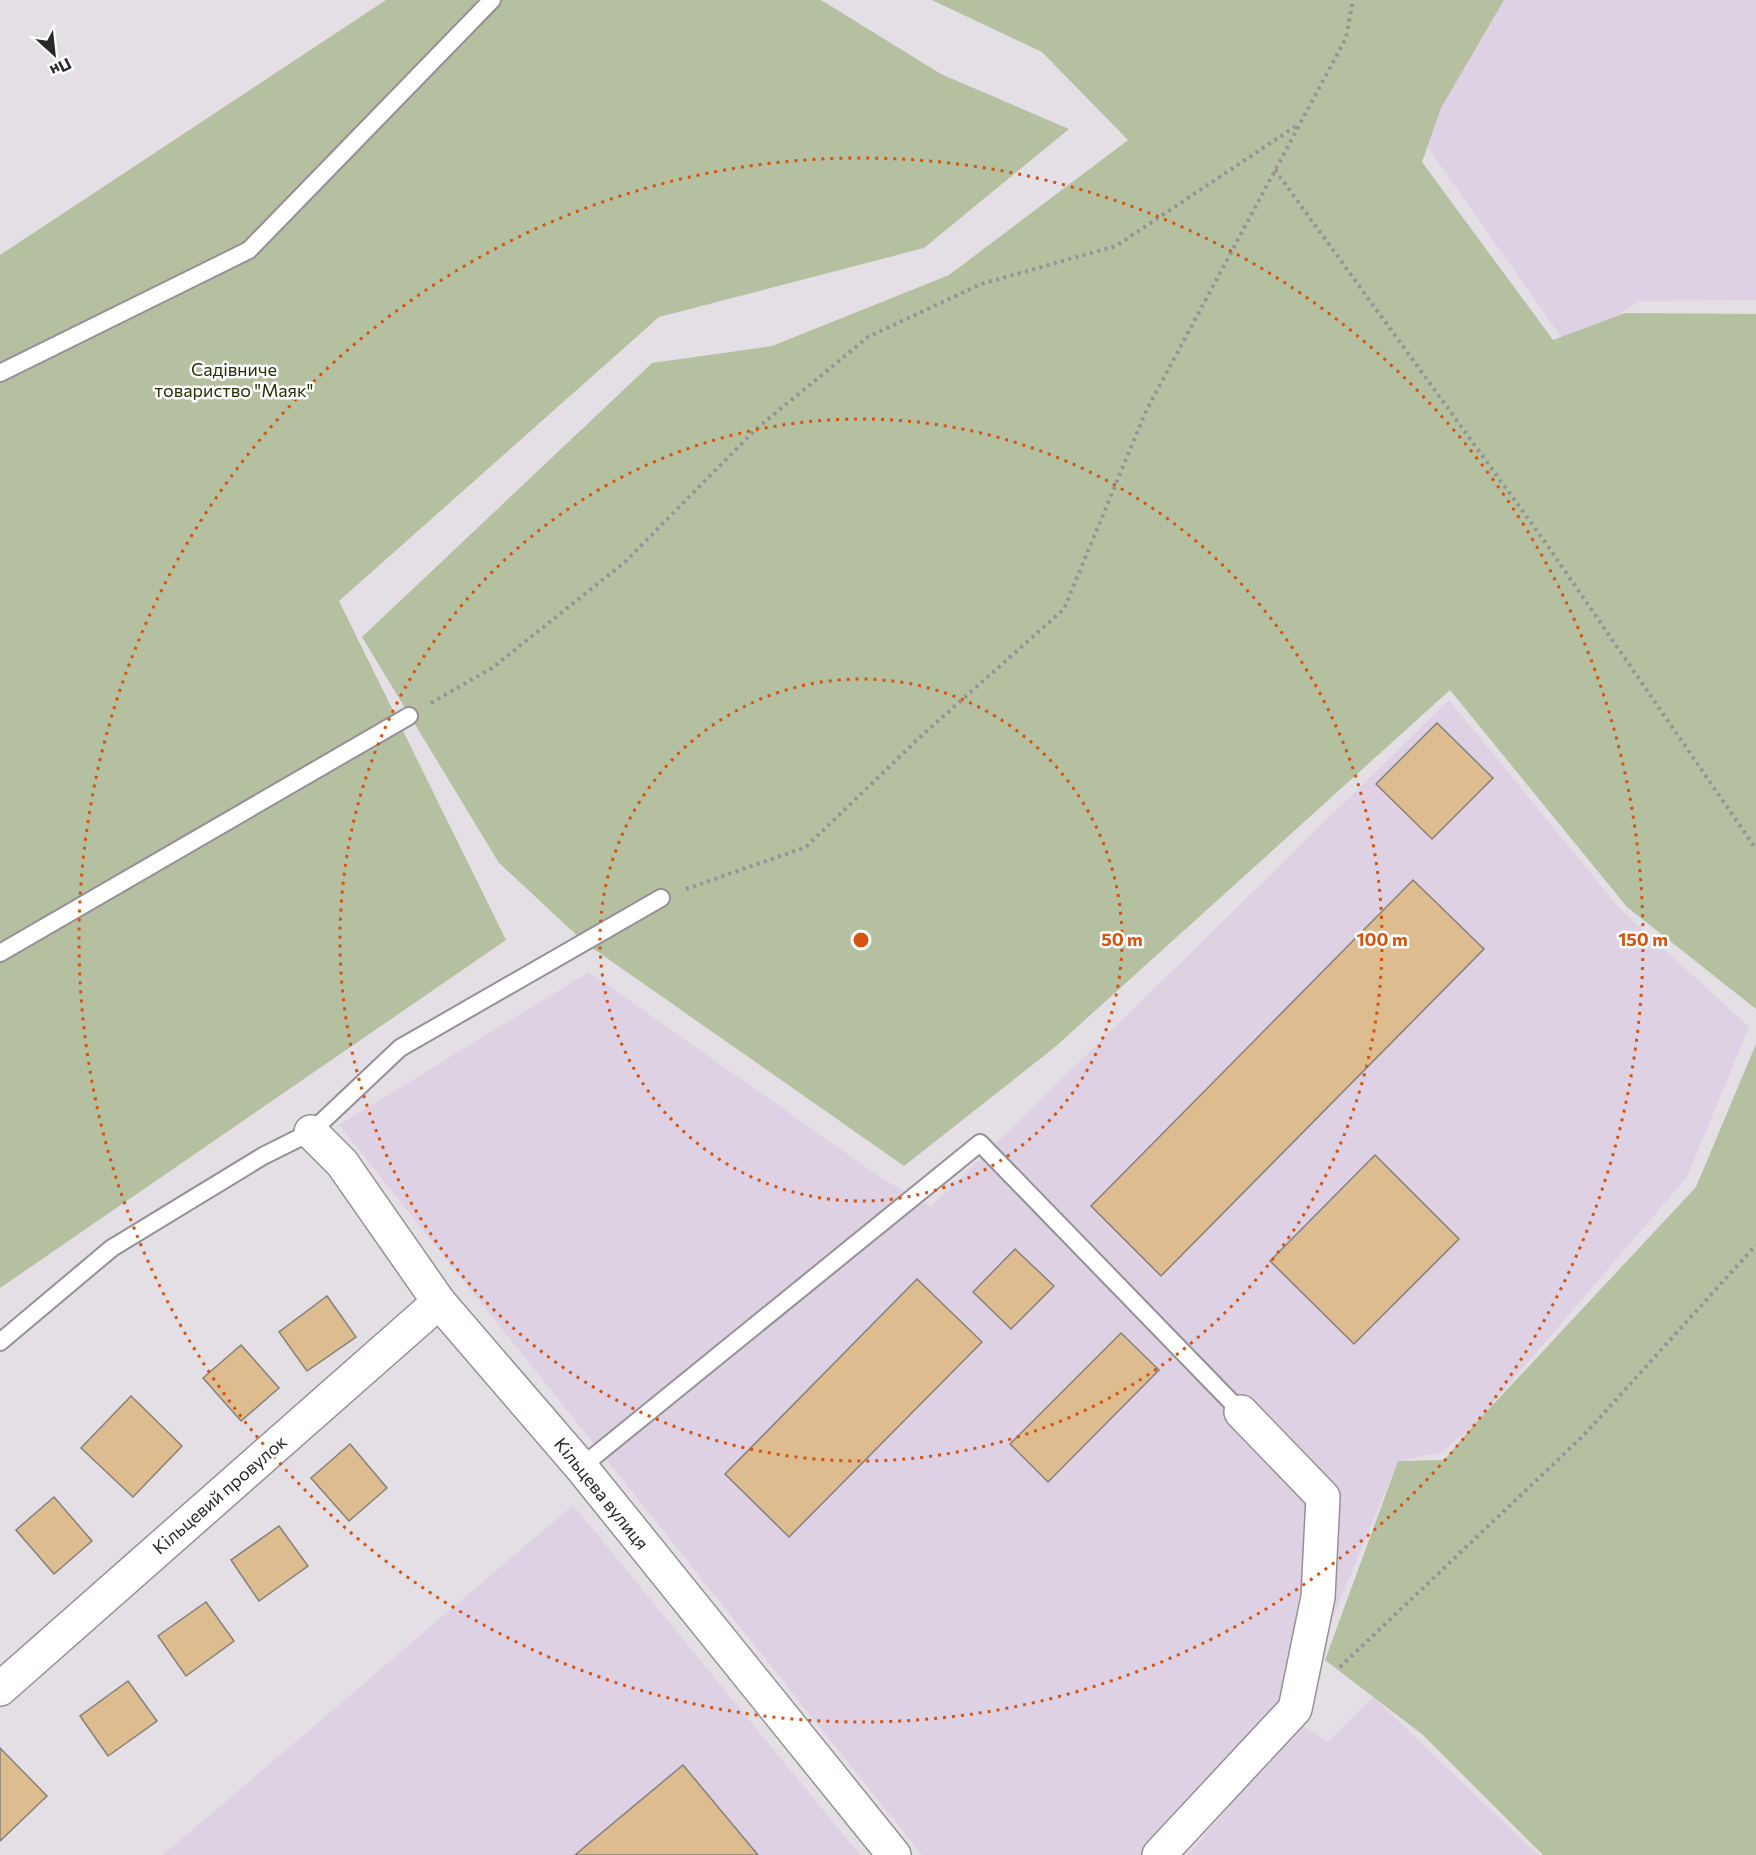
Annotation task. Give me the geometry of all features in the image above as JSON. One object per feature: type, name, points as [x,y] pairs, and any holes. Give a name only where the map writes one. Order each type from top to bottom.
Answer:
[{"type":"street","name":"Кільцева вулиця","points":[[311,1132],[342,1163],[439,1302],[581,1467],[894,1855]]},
{"type":"street","name":"Кільцевий провулок","points":[[0,1689],[439,1302]]},
{"type":"street","points":[[1159,1855],[1295,1709],[1318,1597],[1323,1497],[1241,1412]]},
{"type":"lane","points":[[0,373],[249,250],[492,0]]},
{"type":"lane","points":[[0,952],[409,716]]},
{"type":"lane","points":[[0,1342],[112,1248],[263,1156],[311,1132],[400,1048],[662,898]]},
{"type":"lane","points":[[581,1467],[980,1143],[1241,1412]]},
{"type":"path","points":[[662,898],[806,847],[919,738],[1064,609],[1146,411],[1346,38],[1353,0]]},
{"type":"path","points":[[409,716],[492,668],[625,562],[756,429],[868,337],[981,284],[1116,246],[1300,123]]},
{"type":"path","points":[[1275,170],[1545,542],[1756,849]]},
{"type":"path","points":[[1338,1669],[1584,1435],[1756,1245]]},
{"type":"shaded area","points":[[1497,0],[1756,0],[1756,300],[1640,301],[1568,347],[1408,119]]},
{"type":"shaded area","points":[[1449,700],[1619,908],[1749,1027],[1687,1177],[1474,1425],[1442,1452],[1398,1461],[1295,1709],[1143,1855],[922,1855],[339,1125],[589,972],[880,1177],[931,1207]]},
{"type":"shaded area","points":[[573,1505],[860,1855],[163,1855]]},
{"type":"shaded area","points":[[1373,1697],[1538,1855],[1188,1855],[1299,1723],[1328,1742]]},
{"type":"green space","name":"Садівниче товариство \"Маяк\"","points":[[386,0],[821,0],[941,74],[1069,129],[924,248],[659,317],[339,601],[506,940],[0,1288],[0,255]]},
{"type":"green space","points":[[932,0],[1504,0],[1441,108],[1422,162],[1553,340],[1625,313],[1756,314],[1756,1009],[1627,907],[1450,690],[1055,1047],[904,1166],[584,942],[499,863],[362,637],[652,363],[772,346],[949,275],[1128,140],[1042,52]]},
{"type":"green space","points":[[1756,1044],[1756,1855],[1543,1855],[1423,1735],[1325,1660],[1398,1461],[1444,1460],[1696,1187]]},
{"type":"building","points":[[1437,723],[1493,778],[1432,839],[1376,784]]},
{"type":"building","points":[[1413,880],[1484,949],[1161,1276],[1091,1206]]},
{"type":"building","points":[[1375,1155],[1459,1239],[1354,1344],[1270,1261]]},
{"type":"building","points":[[1015,1249],[1054,1286],[1011,1329],[973,1292]]},
{"type":"building","points":[[917,1279],[982,1342],[789,1537],[725,1474]]},
{"type":"building","points":[[327,1296],[356,1337],[307,1371],[279,1332]]},
{"type":"building","points":[[1121,1333],[1159,1370],[1048,1482],[1010,1444]]},
{"type":"building","points":[[241,1345],[279,1388],[241,1421],[203,1378]]},
{"type":"building","points":[[131,1396],[182,1446],[133,1497],[81,1448]]},
{"type":"building","points":[[350,1444],[387,1488],[349,1521],[311,1478]]},
{"type":"building","points":[[54,1497],[92,1541],[54,1574],[16,1530]]},
{"type":"building","points":[[279,1526],[308,1566],[259,1601],[231,1560]]},
{"type":"building","points":[[206,1602],[234,1641],[186,1676],[158,1636]]},
{"type":"building","points":[[128,1681],[157,1721],[108,1756],[80,1716]]},
{"type":"building","points":[[0,1748],[47,1796],[0,1841]]},
{"type":"building","points":[[683,1765],[758,1855],[575,1855]]}]
